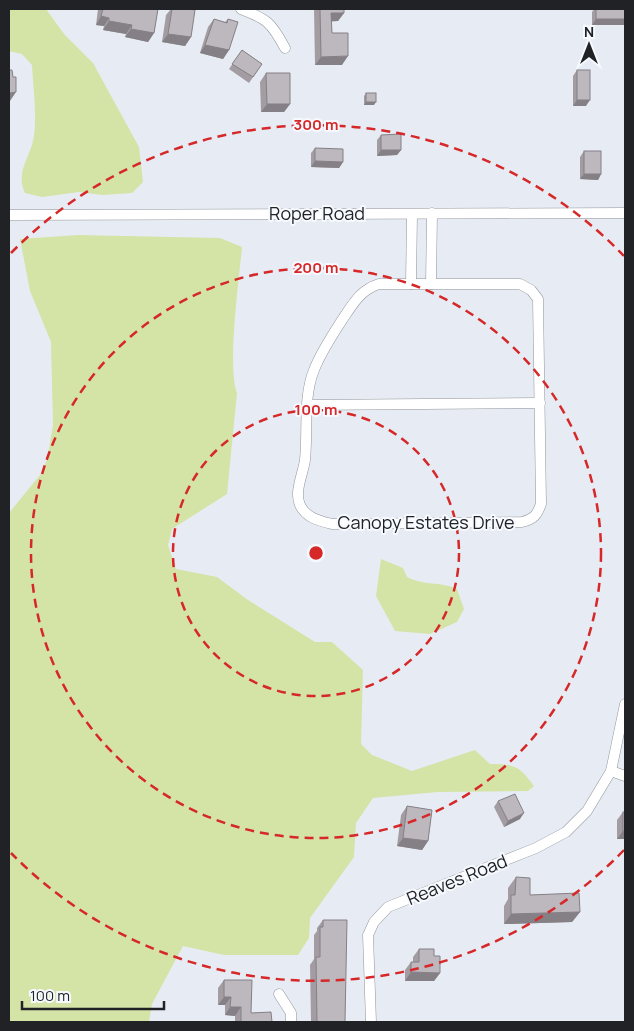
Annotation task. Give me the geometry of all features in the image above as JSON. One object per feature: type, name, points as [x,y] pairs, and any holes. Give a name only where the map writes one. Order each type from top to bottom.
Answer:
[{"type":"street","points":[[241,9],[264,18],[276,32],[285,48]]},
{"type":"street","points":[[431,284],[432,213]]},
{"type":"street","name":"Roper Road","points":[[9,215],[625,213]]},
{"type":"street","points":[[411,284],[412,214]]},
{"type":"street","name":"Canopy Estates Drive","points":[[379,284],[411,284],[520,284],[531,290],[538,299],[541,504],[538,514],[531,520],[522,522],[332,524],[317,521],[300,506],[299,497],[305,462],[308,405],[313,371],[352,304],[366,288],[379,284]]},
{"type":"street","points":[[308,405],[540,403]]},
{"type":"street","name":"Reaves Road","points":[[372,1022],[368,935],[374,922],[388,907],[536,848],[566,832],[587,812],[612,770],[625,704]]},
{"type":"street","points":[[612,770],[625,776]]},
{"type":"street","points":[[279,994],[290,1013],[291,1022]]},
{"type":"green space","points":[[9,9],[46,9],[64,34],[93,63],[139,147],[143,182],[132,193],[102,195],[79,192],[42,197],[25,193],[22,185],[23,171],[35,128],[32,65],[22,54],[9,51]]},
{"type":"green space","points":[[78,235],[220,238],[242,247],[233,344],[234,381],[237,393],[227,494],[172,529],[168,545],[176,569],[217,577],[248,600],[315,642],[332,642],[363,670],[361,744],[372,755],[412,771],[475,750],[490,764],[511,766],[520,770],[534,786],[528,791],[438,792],[373,798],[356,823],[354,857],[310,918],[309,938],[298,955],[224,955],[183,946],[152,1004],[149,1022],[9,1022],[9,513],[40,475],[47,460],[53,425],[51,342],[30,291],[20,239]]},
{"type":"green space","points":[[381,559],[403,568],[407,577],[413,580],[457,589],[464,609],[457,622],[430,634],[395,631],[376,596]]},
{"type":"building","points":[[103,9],[158,9],[154,33],[131,29],[132,25],[109,21],[109,18],[101,16]]},
{"type":"building","points":[[172,9],[195,10],[191,37],[168,34]]},
{"type":"building","points":[[320,9],[344,9],[344,13],[331,13],[332,33],[348,33],[348,56],[321,57]]},
{"type":"building","points":[[596,9],[625,9],[625,19],[596,19]]},
{"type":"building","points":[[214,19],[227,23],[228,19],[238,22],[229,50],[205,45]]},
{"type":"building","points":[[242,50],[262,64],[253,77],[232,64]]},
{"type":"building","points":[[9,70],[12,70],[13,77],[16,77],[16,92],[9,93]]},
{"type":"building","points":[[577,70],[590,70],[590,100],[577,100]]},
{"type":"building","points":[[266,73],[290,73],[290,104],[267,104]]},
{"type":"building","points":[[366,93],[376,93],[376,102],[366,102]]},
{"type":"building","points":[[401,134],[401,150],[381,150],[381,135]]},
{"type":"building","points":[[315,148],[343,149],[343,162],[315,161]]},
{"type":"building","points":[[584,151],[601,151],[601,174],[584,174]]},
{"type":"building","points":[[515,794],[524,813],[508,821],[498,801]]},
{"type":"building","points":[[407,806],[432,810],[428,841],[403,838]]},
{"type":"building","points":[[623,812],[625,812],[625,831],[623,831]]},
{"type":"building","points":[[516,877],[530,878],[530,895],[579,893],[580,912],[511,914],[511,895],[515,895]]},
{"type":"building","points":[[323,920],[347,920],[345,1022],[317,1022],[316,957],[320,957],[320,927],[323,927]]},
{"type":"building","points":[[419,949],[434,949],[434,956],[440,956],[440,973],[411,972],[411,962],[419,962]]},
{"type":"building","points":[[224,980],[252,980],[251,1013],[271,1012],[272,1022],[241,1022],[241,1007],[230,1007],[231,997],[224,997]]}]
